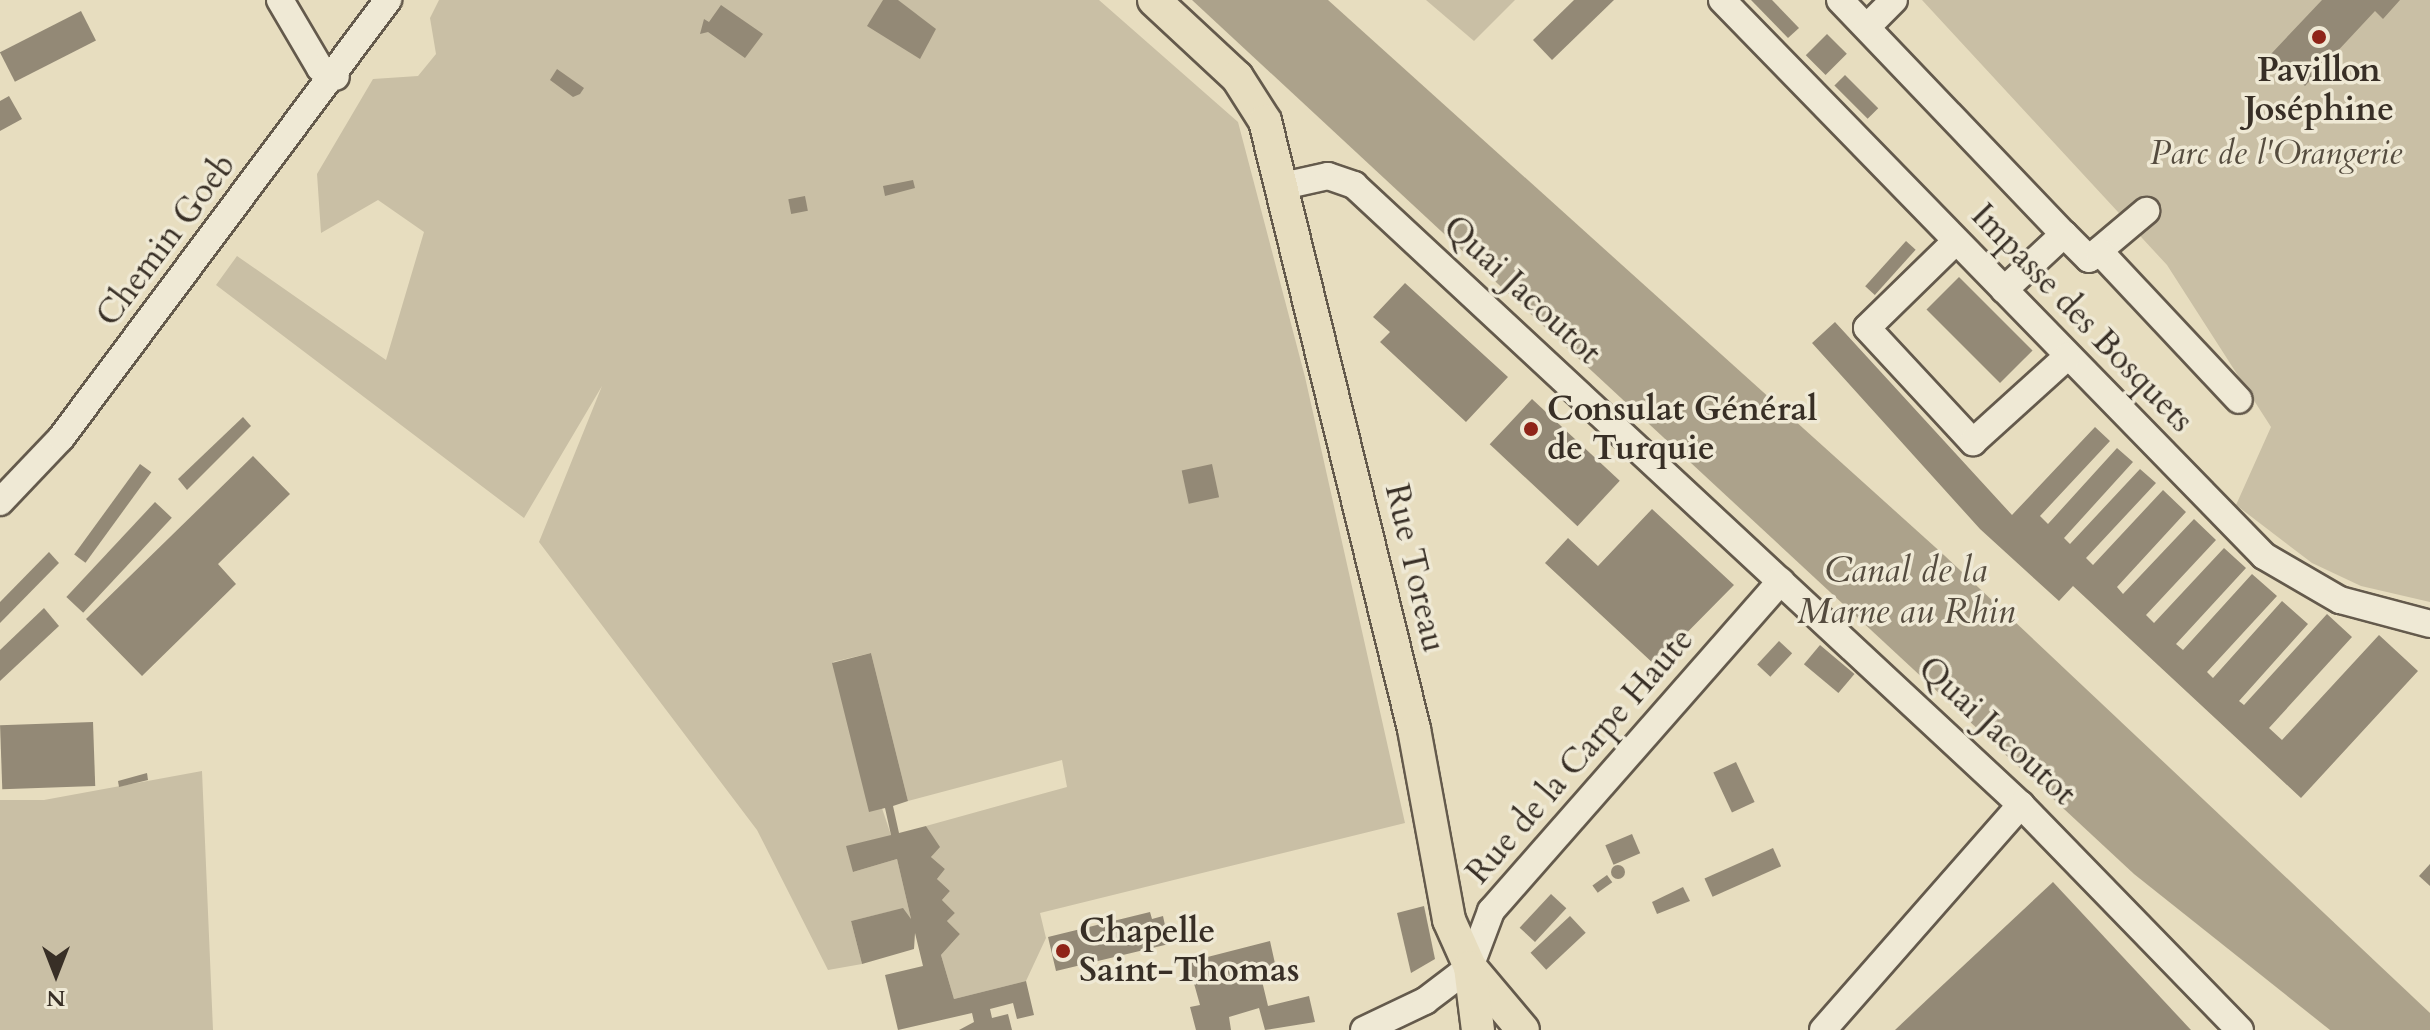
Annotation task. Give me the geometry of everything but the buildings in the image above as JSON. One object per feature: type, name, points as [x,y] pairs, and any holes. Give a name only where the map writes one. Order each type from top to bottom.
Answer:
[{"type":"main road","points":[[1154,0],[1254,95],[1283,186]]},
{"type":"main road","name":"Rue Toreau","points":[[1283,186],[1414,729],[1449,920],[1470,967]]},
{"type":"main road","points":[[1470,967],[1478,1030]]},
{"type":"main road","points":[[1470,967],[1523,1030]]},
{"type":"street","points":[[280,0],[320,68],[336,77]]},
{"type":"street","name":"Impasse des Bosquets","points":[[1722,0],[2264,556],[2340,600],[2430,624]]},
{"type":"street","points":[[1840,0],[2089,259],[2146,211]]},
{"type":"street","points":[[1867,27],[1894,0]]},
{"type":"street","name":"Chemin Goeb","points":[[0,502],[61,438],[336,77],[384,5]]},
{"type":"street","name":"Quai Jacoutot","points":[[1283,186],[1328,176],[1354,185],[2021,805],[2240,1030]]},
{"type":"street","points":[[2004,290],[2064,234]]},
{"type":"street","points":[[1956,241],[1867,328],[1973,442],[2068,356]]},
{"type":"street","points":[[2099,251],[2239,400]]},
{"type":"street","name":"Rue de la Carpe Haute","points":[[1470,967],[1491,911],[1781,581]]},
{"type":"street","points":[[1823,1030],[2021,805]]},
{"type":"street","points":[[1364,1030],[1425,1001],[1470,967]]},
{"type":"green space","points":[[439,0],[1099,0],[1238,122],[1305,377],[1405,823],[1040,913],[1046,938],[1026,981],[954,999],[941,955],[960,934],[947,921],[955,913],[942,900],[950,891],[937,879],[945,869],[931,857],[939,847],[926,826],[1067,787],[1062,760],[908,801],[871,653],[833,662],[891,835],[853,872],[897,859],[911,919],[892,911],[851,921],[862,964],[828,970],[757,830],[539,542],[602,386],[524,518],[216,285],[237,256],[386,360],[424,232],[378,200],[321,233],[317,174],[373,79],[418,76],[436,54],[430,18]]},
{"type":"green space","points":[[1426,0],[1515,0],[1474,41]]},
{"type":"green space","name":"Parc de l'Orangerie","points":[[1922,0],[2430,0],[2430,602],[2361,586],[2312,563],[2236,505],[2271,427],[2167,265]]},
{"type":"green space","points":[[202,771],[213,1030],[0,1030],[0,800],[44,800]]},
{"type":"water","name":"Canal de la Marne au Rhin","points":[[1192,0],[1328,0],[1945,556],[2430,1013],[2430,1030],[2330,1030],[2134,874]]},
{"type":"place","name":"Pavillon Joséphine","points":[[2319,37]]},
{"type":"place","name":"Consulat Général de Turquie","points":[[1531,429]]},
{"type":"place","name":"Chapelle Saint-Thomas","points":[[1063,951]]}]
